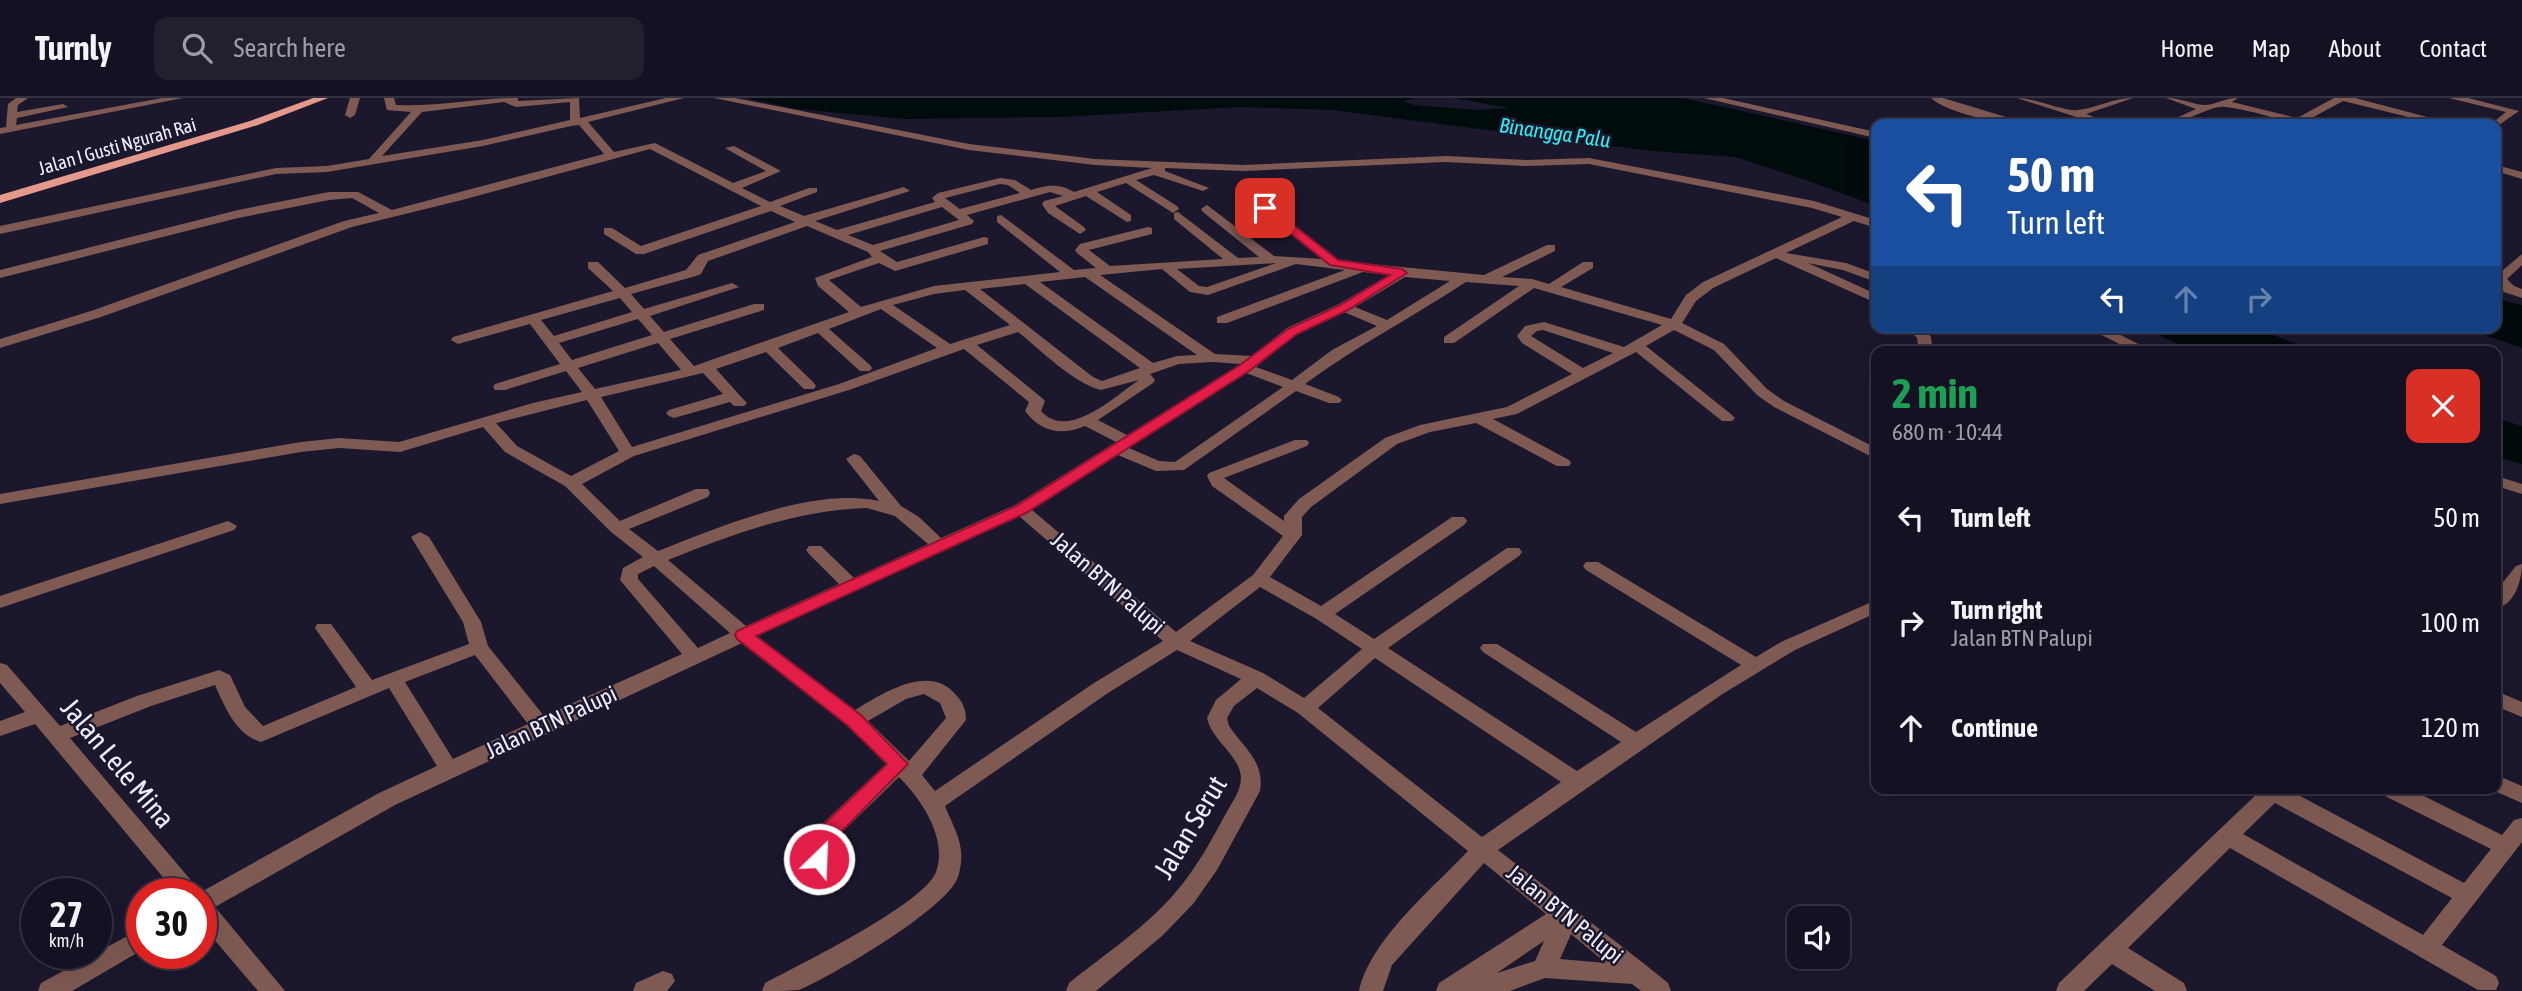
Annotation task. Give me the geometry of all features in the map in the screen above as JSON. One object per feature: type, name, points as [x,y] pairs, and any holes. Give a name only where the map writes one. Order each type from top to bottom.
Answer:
[{"type":"main road","name":"Jalan I Gusti Ngurah Rai","points":[[0,199],[254,123],[323,98]]},
{"type":"street","points":[[5,130],[13,116],[13,104],[23,98]]},
{"type":"street","points":[[5,130],[177,98]]},
{"type":"street","points":[[350,115],[355,98]]},
{"type":"street","points":[[389,98],[391,108],[419,109],[510,99],[516,104],[577,98],[579,123],[611,155]]},
{"type":"street","points":[[0,230],[276,171],[327,169],[374,159],[483,143],[679,98]]},
{"type":"street","points":[[719,98],[895,134],[1016,154],[1161,168],[1244,169],[1446,159],[1527,163],[1589,161],[1814,205],[1871,222]]},
{"type":"street","points":[[1709,98],[1871,134]]},
{"type":"street","points":[[1936,98],[1945,104],[2004,119]]},
{"type":"street","points":[[2076,114],[2128,98]]},
{"type":"street","points":[[2171,98],[2207,109]]},
{"type":"street","points":[[2182,119],[2234,98]]},
{"type":"street","points":[[2303,119],[2342,98],[2428,119]]},
{"type":"street","points":[[2454,98],[2514,111]]},
{"type":"street","points":[[2029,99],[2092,119]]},
{"type":"street","points":[[2501,120],[2514,111],[2519,100]]},
{"type":"street","points":[[2222,103],[2290,119]]},
{"type":"street","points":[[13,116],[63,107]]},
{"type":"street","points":[[374,159],[419,109]]},
{"type":"street","points":[[0,344],[96,314],[329,230],[651,145],[770,207],[876,254],[893,267],[901,267],[984,242]]},
{"type":"street","points":[[730,148],[775,171],[732,188]]},
{"type":"street","points":[[1080,230],[1048,206],[1050,202],[1161,168],[1203,188]]},
{"type":"street","points":[[2501,170],[2522,176]]},
{"type":"street","points":[[1128,180],[1175,212],[1234,261]]},
{"type":"street","points":[[858,312],[823,283],[822,278],[876,254],[968,221],[938,198],[942,195],[1000,181],[1011,182],[1028,193]]},
{"type":"street","points":[[960,213],[1055,188],[1070,195]]},
{"type":"street","points":[[608,230],[640,254],[813,190]]},
{"type":"street","points":[[458,340],[696,271],[703,258],[803,222],[904,191]]},
{"type":"street","points":[[1087,191],[1128,218]]},
{"type":"street","points":[[0,274],[238,214],[329,196],[354,194],[388,213]]},
{"type":"street","points":[[834,234],[944,203]]},
{"type":"street","points":[[1265,208],[1334,263]]},
{"type":"street","points":[[1207,209],[1270,259]]},
{"type":"street","points":[[933,803],[1101,688],[1177,642],[1259,579],[1293,535],[1293,516],[1304,503],[1391,441],[1426,428],[1480,419],[1523,407],[1674,324],[1697,292],[1780,255],[1855,216]]},
{"type":"street","points":[[1000,219],[1212,358]]},
{"type":"street","points":[[1107,270],[1082,250],[1084,247],[1148,231]]},
{"type":"street","points":[[1489,278],[1551,248]]},
{"type":"street","points":[[1780,255],[1816,259],[1871,276]]},
{"type":"street","points":[[1780,255],[1871,297]]},
{"type":"street","points":[[2501,276],[2522,258]]},
{"type":"street","points":[[0,499],[286,449],[339,443],[400,447],[538,406],[698,370],[768,347],[858,312],[933,290],[1107,270],[1270,259],[1300,259],[1402,273],[1489,278],[1532,284],[1674,324],[1719,347],[1762,392],[1779,404],[1871,451]]},
{"type":"street","points":[[1167,266],[1195,289],[1208,292],[1300,259]]},
{"type":"street","points":[[593,265],[623,293],[662,338],[738,402],[674,413]]},
{"type":"street","points":[[1551,288],[1588,265]]},
{"type":"street","points":[[1222,320],[1364,267]]},
{"type":"street","points":[[1021,509],[1249,364],[1293,331],[1344,307],[1402,273]]},
{"type":"street","points":[[1086,421],[1156,466],[1173,468],[1295,385],[1336,353],[1465,277]]},
{"type":"street","points":[[967,344],[1037,401],[1033,411],[1037,417],[1061,429],[1086,421],[1148,380],[1145,370],[1027,279]]},
{"type":"street","points":[[2501,280],[2522,285]]},
{"type":"street","points":[[2501,282],[2509,289],[2522,294]]},
{"type":"street","points":[[1449,340],[1532,284]]},
{"type":"street","points":[[552,341],[732,286]]},
{"type":"street","points":[[968,286],[1018,327],[1096,384],[1112,383],[1177,360],[1212,358],[1249,364],[1334,400]]},
{"type":"street","points":[[883,304],[948,349]]},
{"type":"street","points":[[500,387],[759,307]]},
{"type":"street","points":[[1344,307],[1387,325]]},
{"type":"street","points":[[533,319],[592,395],[628,453]]},
{"type":"street","points":[[1583,374],[1527,340],[1525,332],[1535,326],[1544,326],[1631,349],[1727,418]]},
{"type":"street","points":[[819,327],[865,368]]},
{"type":"street","points":[[571,483],[628,453],[844,387],[1018,327]]},
{"type":"street","points":[[2106,333],[2134,346]]},
{"type":"street","points":[[768,347],[809,386]]},
{"type":"street","points":[[1480,419],[1563,463]]},
{"type":"street","points":[[486,421],[511,449],[571,483],[617,528],[657,558],[744,635],[854,720],[904,769],[933,803],[951,851],[947,878],[931,896],[883,931],[774,991]]},
{"type":"street","points":[[1293,535],[1218,483],[1215,476],[1301,443]]},
{"type":"street","points":[[854,459],[895,509],[915,521],[939,546]]},
{"type":"street","points":[[2501,483],[2522,489]]},
{"type":"street","points":[[617,528],[702,494]]},
{"type":"street","points":[[695,657],[629,580],[629,572],[635,567],[814,506],[845,501],[895,509]]},
{"type":"street","name":"Jalan BTN Palupi","points":[[217,896],[387,799],[449,769],[1021,509],[1083,565],[1177,642],[1256,678],[1305,708],[1484,848],[1659,991]]},
{"type":"street","points":[[1322,614],[1458,521]]},
{"type":"street","points":[[0,602],[228,526]]},
{"type":"street","points":[[420,537],[472,622],[479,647],[541,726]]},
{"type":"street","points":[[815,550],[852,586]]},
{"type":"street","points":[[1305,708],[1375,648],[1513,552]]},
{"type":"street","points":[[1592,566],[1755,665]]},
{"type":"street","points":[[2501,597],[2522,570]]},
{"type":"street","points":[[1259,579],[1322,614],[1577,782]]},
{"type":"street","points":[[1371,991],[1375,972],[1383,958],[1484,848],[1636,742],[1755,665],[1788,646],[1871,608]]},
{"type":"street","points":[[324,628],[368,690]]},
{"type":"street","points":[[56,736],[214,677],[223,680],[236,710],[259,735],[393,679],[479,647]]},
{"type":"street","points":[[1490,648],[1636,742]]},
{"type":"street","name":"Jalan Lele Mina","points":[[0,670],[177,878]]},
{"type":"street","name":"Jalan Serut","points":[[1078,991],[1176,908],[1222,842],[1249,791],[1253,775],[1248,762],[1220,731],[1216,724],[1217,718],[1220,709],[1256,678]]},
{"type":"street","points":[[393,679],[449,769]]},
{"type":"street","points":[[814,878],[823,841],[829,831],[904,769],[956,720],[953,704],[947,696],[932,687],[913,688],[854,720]]},
{"type":"street","points":[[2501,700],[2522,710]]},
{"type":"street","points":[[0,729],[38,715]]},
{"type":"street","points":[[2501,785],[2522,795]]},
{"type":"street","points":[[2068,991],[2271,794]]},
{"type":"street","points":[[2280,794],[2467,895]]},
{"type":"street","points":[[2401,794],[2504,846]]},
{"type":"street","points":[[2426,948],[2522,825]]},
{"type":"street","points":[[2226,835],[2487,983]]},
{"type":"street","points":[[1544,968],[1564,916]]},
{"type":"street","points":[[1448,991],[1564,916]]},
{"type":"street","points":[[217,924],[273,991]]},
{"type":"street","points":[[50,991],[126,947]]},
{"type":"street","points":[[2110,950],[2175,991]]},
{"type":"street","points":[[1461,991],[1509,981],[1544,968],[1613,974],[1638,973]]},
{"type":"water","name":"Binangga Palu","points":[[746,98],[1417,98],[1403,101],[1414,105],[1479,110],[1509,108],[1454,98],[1683,98],[1871,140],[1871,204],[1735,157],[1652,151],[1331,110],[1239,107],[1061,117],[905,119],[797,109]]},
{"type":"water","points":[[2501,300],[2522,305],[2522,348],[2478,333],[2501,333]]},
{"type":"water","points":[[2153,333],[2268,333],[2301,346],[2183,346]]},
{"type":"water","points":[[2501,420],[2522,426],[2522,464],[2501,458]]},
{"type":"route","points":[[819,859],[823,841],[829,831],[899,764],[854,720],[744,635],[1021,509],[1245,368],[1293,331],[1344,307],[1402,273],[1334,263],[1265,208]]}]
